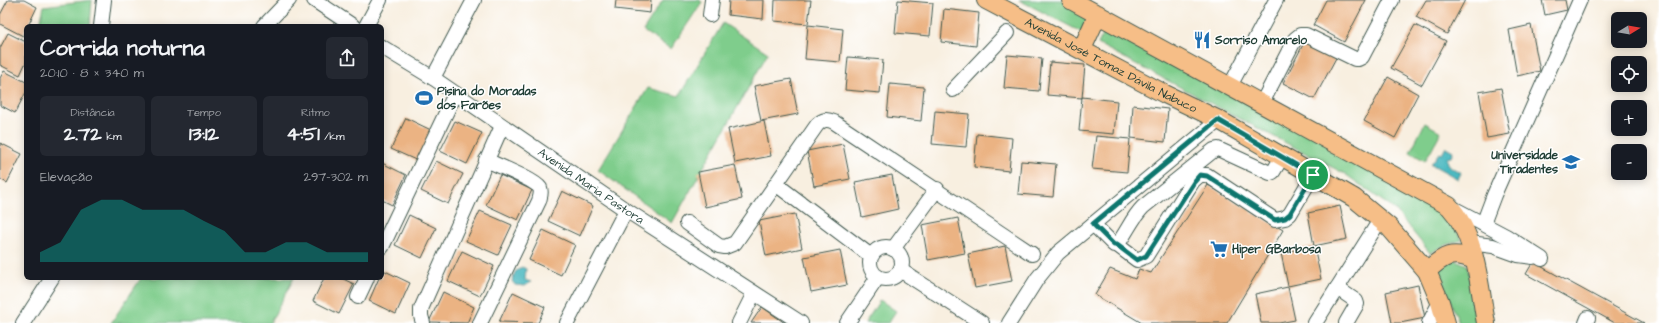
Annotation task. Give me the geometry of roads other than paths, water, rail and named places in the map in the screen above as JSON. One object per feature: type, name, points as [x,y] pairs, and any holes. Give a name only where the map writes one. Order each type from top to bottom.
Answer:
[{"type":"main road","name":"Avenida José Tomaz Dávila Nabuco","points":[[986,0],[1082,49],[1165,94],[1218,120],[1354,198],[1377,224],[1389,227],[1427,271],[1440,302],[1446,323]]},
{"type":"main road","points":[[1072,0],[1449,206],[1458,215],[1472,251],[1486,323]]},
{"type":"main road","points":[[1082,49],[1098,14]]},
{"type":"main road","points":[[1427,271],[1440,260],[1472,251]]},
{"type":"street","points":[[101,24],[104,0]]},
{"type":"street","points":[[266,24],[289,0]]},
{"type":"street","points":[[314,0],[350,24]]},
{"type":"street","points":[[367,24],[380,0]]},
{"type":"street","points":[[433,78],[474,0]]},
{"type":"street","points":[[710,15],[712,0]]},
{"type":"street","points":[[1230,86],[1276,0]]},
{"type":"street","points":[[1262,103],[1295,39],[1300,35],[1306,35],[1355,59],[1358,59],[1362,56],[1392,0]]},
{"type":"street","points":[[1483,224],[1497,188],[1580,0]]},
{"type":"street","points":[[953,90],[1008,33]]},
{"type":"street","name":"Avenida Maria Pastora","points":[[384,51],[433,78],[626,210],[801,323]]},
{"type":"street","points":[[384,243],[456,94]]},
{"type":"street","points":[[687,223],[719,246],[730,246],[735,243],[777,185],[817,125],[821,121],[828,119],[937,189],[1032,254]]},
{"type":"street","points":[[1010,323],[1037,279],[1058,253],[1218,120]]},
{"type":"street","points":[[423,323],[421,309],[502,126]]},
{"type":"street","points":[[1117,245],[1124,236],[1135,215],[1143,207],[1214,150],[1218,149],[1270,173],[1273,172],[1282,157]]},
{"type":"street","points":[[480,323],[541,194],[539,188],[533,182],[486,160]]},
{"type":"street","points":[[1093,224],[1114,245],[1117,245],[1137,260],[1146,256],[1200,175],[1207,176],[1275,220],[1285,218],[1290,214],[1313,175]]},
{"type":"street","points":[[777,185],[871,256]]},
{"type":"street","points":[[893,249],[937,189]]},
{"type":"street","points":[[1449,206],[1483,224],[1504,242],[1472,251]]},
{"type":"street","points":[[567,323],[626,210]]},
{"type":"street","points":[[1315,323],[1377,224]]},
{"type":"street","points":[[887,247],[893,249],[901,258],[900,270],[890,278],[878,278],[870,268],[871,256],[880,248],[887,247]]},
{"type":"street","points":[[900,270],[982,323]]},
{"type":"street","points":[[847,323],[878,278]]},
{"type":"street","points":[[23,323],[51,280]]},
{"type":"street","points":[[358,297],[366,280]]},
{"type":"street","points":[[1336,288],[1357,304],[1346,323]]},
{"type":"street","points":[[739,323],[754,293]]},
{"type":"street","points":[[1428,323],[1440,302]]},
{"type":"water","points":[[1446,147],[1453,151],[1451,157],[1447,158],[1447,161],[1451,167],[1461,173],[1458,179],[1431,164],[1439,153],[1442,154]]},
{"type":"water","points":[[522,267],[526,269],[525,280],[531,282],[525,286],[515,285],[512,281],[515,272]]},
{"type":"place","name":"Sorriso Amarelo","points":[[1202,40]]},
{"type":"place","name":"Pisina do Moradas dos Farões","points":[[424,98]]},
{"type":"place","name":"Universidade Tiradentes","points":[[1571,162]]},
{"type":"place","name":"Hiper GBarbosa","points":[[1219,249]]}]
